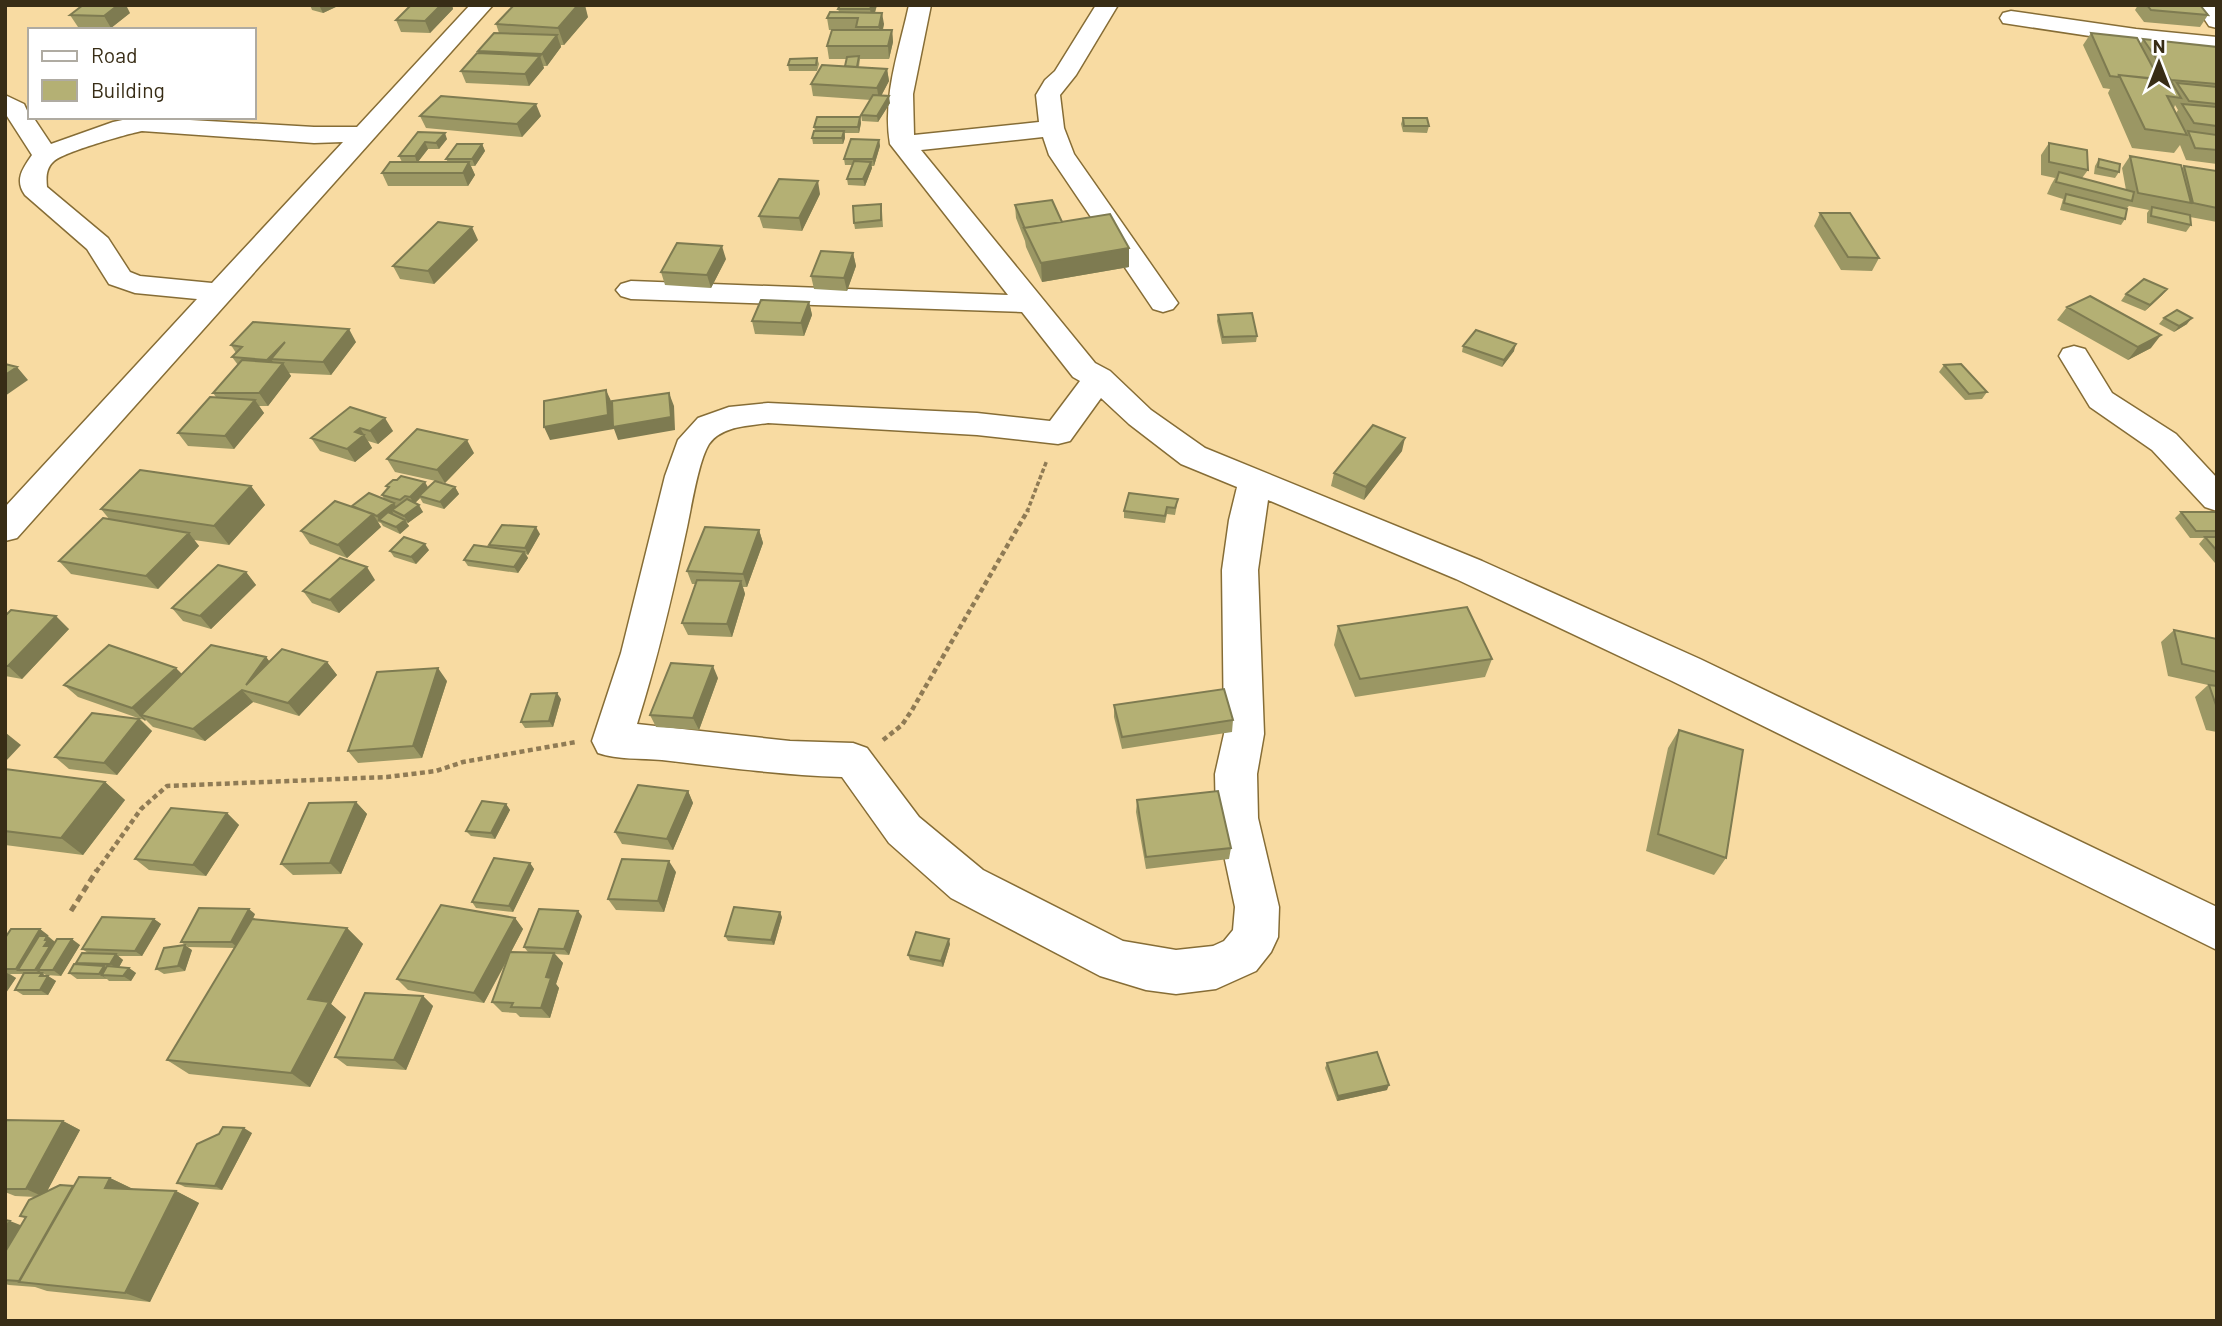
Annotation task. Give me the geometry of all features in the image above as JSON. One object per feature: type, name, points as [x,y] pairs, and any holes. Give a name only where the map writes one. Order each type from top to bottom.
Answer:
[{"type":"street","points":[[5,529],[482,5]]},
{"type":"street","points":[[920,5],[901,106],[899,130],[903,144],[1084,370],[1099,378],[1140,417],[1192,456],[1469,570],[1674,665],[2217,929]]},
{"type":"street","points":[[1107,5],[1064,75],[1053,85],[1048,95],[1052,128],[1062,155],[1163,303]]},
{"type":"street","points":[[2206,5],[2217,21]]},
{"type":"street","points":[[2011,18],[2136,36],[2217,44]]},
{"type":"street","points":[[5,102],[15,109],[45,155]]},
{"type":"street","points":[[222,293],[135,284],[119,278],[98,244],[34,189],[33,173],[45,155],[122,127],[142,124],[314,135],[364,134]]},
{"type":"street","points":[[903,144],[1052,128]]},
{"type":"street","points":[[631,290],[985,304],[1030,303]]},
{"type":"street","points":[[2074,356],[2101,400],[2164,442],[2217,499]]},
{"type":"street","points":[[1099,378],[1058,433],[964,423],[768,413],[729,418],[709,426],[694,440],[682,476],[640,653],[612,741],[638,741],[790,758],[853,760],[904,830],[967,884],[1116,961],[1176,972],[1216,967],[1240,956],[1255,937],[1257,907],[1237,818],[1236,774],[1244,734],[1240,570],[1246,520],[1255,484]]},
{"type":"path","points":[[853,760],[902,724],[912,710],[1024,520],[1058,433]]},
{"type":"path","points":[[71,911],[136,816],[156,792],[167,786],[181,783],[387,777],[436,771],[505,753],[581,741],[612,741]]},
{"type":"building","points":[[83,5],[118,5],[104,16],[70,15]]},
{"type":"building","points":[[411,5],[441,5],[425,21],[396,20]]},
{"type":"building","points":[[514,5],[578,5],[558,28],[496,24]]},
{"type":"building","points":[[840,5],[872,5],[870,9],[838,9]]},
{"type":"building","points":[[2147,5],[2200,5],[2208,15],[2151,10]]},
{"type":"building","points":[[830,12],[882,13],[879,27],[856,27],[858,18],[827,18]]},
{"type":"building","points":[[832,30],[892,30],[888,46],[827,46]]},
{"type":"building","points":[[494,33],[557,35],[542,54],[478,51]]},
{"type":"building","points":[[2091,33],[2137,38],[2159,79],[2110,76]]},
{"type":"building","points":[[2143,39],[2217,47],[2217,84],[2171,80]]},
{"type":"building","points":[[477,53],[540,56],[525,74],[461,71]]},
{"type":"building","points":[[859,56],[857,67],[845,66],[847,57]]},
{"type":"building","points":[[817,58],[816,65],[788,65],[790,59]]},
{"type":"building","points":[[822,65],[887,69],[877,88],[811,84]]},
{"type":"building","points":[[2119,75],[2171,81],[2181,98],[2167,96],[2187,135],[2145,129]]},
{"type":"building","points":[[2177,83],[2217,87],[2217,104],[2189,101]]},
{"type":"building","points":[[873,95],[889,96],[877,116],[861,115]]},
{"type":"building","points":[[441,96],[536,104],[517,124],[420,116]]},
{"type":"building","points":[[2182,104],[2217,107],[2217,126],[2194,123]]},
{"type":"building","points":[[817,117],[860,117],[858,127],[814,127]]},
{"type":"building","points":[[1403,118],[1427,118],[1429,126],[1404,126]]},
{"type":"building","points":[[814,131],[844,131],[842,138],[812,138]]},
{"type":"building","points":[[2188,131],[2217,135],[2217,150],[2195,148]]},
{"type":"building","points":[[418,132],[445,133],[436,143],[425,142],[415,156],[399,156]]},
{"type":"building","points":[[851,139],[879,140],[873,159],[844,159]]},
{"type":"building","points":[[2049,143],[2087,150],[2088,170],[2049,162]]},
{"type":"building","points":[[457,144],[482,144],[472,159],[446,159]]},
{"type":"building","points":[[2130,156],[2181,165],[2191,203],[2138,193]]},
{"type":"building","points":[[2099,159],[2120,164],[2119,172],[2098,167]]},
{"type":"building","points":[[854,161],[871,162],[863,179],[847,179]]},
{"type":"building","points":[[390,162],[469,162],[463,173],[382,173]]},
{"type":"building","points":[[2184,166],[2217,171],[2217,208],[2193,203]]},
{"type":"building","points":[[2059,172],[2134,192],[2132,201],[2056,182]]},
{"type":"building","points":[[779,179],[818,181],[799,218],[759,216]]},
{"type":"building","points":[[2066,194],[2127,209],[2125,219],[2064,203]]},
{"type":"building","points":[[1052,200],[1062,222],[1025,228],[1015,205]]},
{"type":"building","points":[[881,204],[881,220],[854,223],[853,206]]},
{"type":"building","points":[[2152,207],[2190,215],[2191,225],[2151,216]]},
{"type":"building","points":[[1820,213],[1850,213],[1879,258],[1848,257]]},
{"type":"building","points":[[1110,214],[1129,248],[1041,263],[1024,228]]},
{"type":"building","points":[[438,222],[472,227],[428,271],[393,266]]},
{"type":"building","points":[[677,243],[722,246],[707,275],[661,272]]},
{"type":"building","points":[[821,251],[853,253],[844,278],[811,276]]},
{"type":"building","points":[[2144,279],[2167,289],[2150,305],[2126,294]]},
{"type":"building","points":[[2090,296],[2161,335],[2138,347],[2067,307]]},
{"type":"building","points":[[761,300],[809,302],[801,323],[752,321]]},
{"type":"building","points":[[2177,310],[2192,318],[2179,326],[2164,318]]},
{"type":"building","points":[[1252,313],[1257,336],[1223,337],[1218,315]]},
{"type":"building","points":[[253,322],[349,329],[323,362],[271,359],[285,342],[267,360],[232,357],[242,347],[231,345]]},
{"type":"building","points":[[1476,330],[1516,344],[1504,360],[1463,346]]},
{"type":"building","points":[[242,360],[283,363],[259,393],[213,393]]},
{"type":"building","points":[[5,364],[17,367],[5,375]]},
{"type":"building","points":[[1961,364],[1987,392],[1969,394],[1944,365]]},
{"type":"building","points":[[606,390],[608,415],[544,427],[544,401]]},
{"type":"building","points":[[669,393],[671,417],[613,427],[612,401]]},
{"type":"building","points":[[210,397],[255,400],[225,436],[178,433]]},
{"type":"building","points":[[350,407],[385,418],[370,431],[360,428],[355,432],[364,435],[347,449],[311,438]]},
{"type":"building","points":[[1373,425],[1405,438],[1366,487],[1334,473]]},
{"type":"building","points":[[417,429],[467,440],[437,470],[387,459]]},
{"type":"building","points":[[140,470],[251,486],[214,526],[101,509]]},
{"type":"building","points":[[401,476],[425,482],[410,497],[405,496],[400,500],[382,495],[389,487],[386,486]]},
{"type":"building","points":[[435,481],[455,487],[440,502],[419,496]]},
{"type":"building","points":[[369,493],[394,503],[377,516],[352,506]]},
{"type":"building","points":[[1129,493],[1178,499],[1175,508],[1167,507],[1165,516],[1124,511]]},
{"type":"building","points":[[407,499],[419,505],[404,516],[392,510]]},
{"type":"building","points":[[335,501],[373,514],[338,545],[301,531]]},
{"type":"building","points":[[388,512],[405,520],[396,527],[379,520]]},
{"type":"building","points":[[2181,512],[2217,512],[2217,531],[2196,531]]},
{"type":"building","points":[[103,518],[189,533],[146,576],[59,561]]},
{"type":"building","points":[[502,525],[536,527],[525,548],[489,545]]},
{"type":"building","points":[[705,527],[759,530],[743,574],[687,571]]},
{"type":"building","points":[[404,537],[425,544],[411,557],[390,551]]},
{"type":"building","points":[[2205,537],[2217,537],[2217,551]]},
{"type":"building","points":[[474,545],[524,552],[514,567],[464,560]]},
{"type":"building","points":[[340,558],[367,567],[330,600],[303,591]]},
{"type":"building","points":[[218,565],[246,572],[200,616],[172,608]]},
{"type":"building","points":[[697,580],[741,581],[727,624],[682,623]]},
{"type":"building","points":[[1467,607],[1492,659],[1360,679],[1338,626]]},
{"type":"building","points":[[11,610],[56,616],[8,666],[5,666],[5,616]]},
{"type":"building","points":[[2174,630],[2217,639],[2217,672],[2182,664]]},
{"type":"building","points":[[109,645],[176,668],[132,708],[64,685]]},
{"type":"building","points":[[211,645],[266,657],[246,685],[282,649],[327,662],[288,703],[242,690],[193,729],[141,715]]},
{"type":"building","points":[[671,663],[713,666],[693,718],[650,715]]},
{"type":"building","points":[[438,668],[413,746],[348,751],[377,672]]},
{"type":"building","points":[[2209,685],[2217,686],[2217,708]]},
{"type":"building","points":[[1224,689],[1233,720],[1122,737],[1114,705]]},
{"type":"building","points":[[557,693],[549,721],[521,722],[531,694]]},
{"type":"building","points":[[92,713],[139,719],[104,763],[55,757]]},
{"type":"building","points":[[1679,730],[1743,750],[1726,858],[1658,834]]},
{"type":"building","points":[[5,769],[105,782],[61,838],[5,831]]},
{"type":"building","points":[[638,785],[688,791],[667,839],[615,832]]},
{"type":"building","points":[[1218,791],[1231,848],[1146,857],[1137,800]]},
{"type":"building","points":[[482,801],[506,804],[491,833],[466,831]]},
{"type":"building","points":[[356,802],[330,863],[281,864],[309,803]]},
{"type":"building","points":[[171,808],[227,813],[193,865],[135,859]]},
{"type":"building","points":[[494,858],[530,863],[509,906],[472,902]]},
{"type":"building","points":[[622,859],[669,861],[658,901],[608,899]]},
{"type":"building","points":[[441,905],[515,918],[474,993],[397,979]]},
{"type":"building","points":[[734,907],[780,912],[771,940],[725,936]]},
{"type":"building","points":[[199,908],[249,909],[231,942],[181,942]]},
{"type":"building","points":[[539,909],[578,911],[564,949],[524,947]]},
{"type":"building","points":[[102,917],[154,919],[135,951],[82,949]]},
{"type":"building","points":[[252,919],[347,928],[308,999],[329,1002],[291,1073],[167,1060]]},
{"type":"building","points":[[11,929],[40,929],[16,969],[5,969],[5,938]]},
{"type":"building","points":[[916,932],[949,939],[941,961],[908,955]]},
{"type":"building","points":[[39,936],[47,936],[45,940],[48,940],[44,946],[50,946],[35,970],[18,970]]},
{"type":"building","points":[[57,939],[72,939],[53,970],[38,970]]},
{"type":"building","points":[[185,945],[178,966],[156,969],[164,948]]},
{"type":"building","points":[[510,952],[554,953],[546,977],[551,978],[541,1008],[511,1007],[513,1003],[492,1002]]},
{"type":"building","points":[[82,953],[116,954],[110,964],[76,963]]},
{"type":"building","points":[[74,964],[104,966],[99,974],[69,973]]},
{"type":"building","points":[[107,966],[129,968],[123,976],[102,975]]},
{"type":"building","points":[[24,973],[42,973],[40,976],[48,976],[40,990],[15,990]]},
{"type":"building","points":[[365,993],[423,996],[394,1060],[335,1057]]},
{"type":"building","points":[[1377,1052],[1389,1085],[1338,1096],[1327,1063]]},
{"type":"building","points":[[5,1120],[63,1121],[26,1189],[5,1189]]},
{"type":"building","points":[[223,1127],[244,1128],[215,1186],[177,1183],[197,1144],[219,1134]]},
{"type":"building","points":[[79,1177],[110,1178],[105,1188],[176,1191],[125,1293],[19,1282]]},
{"type":"building","points":[[60,1185],[73,1186],[19,1281],[5,1280],[5,1252],[26,1217],[20,1216],[29,1200]]}]
